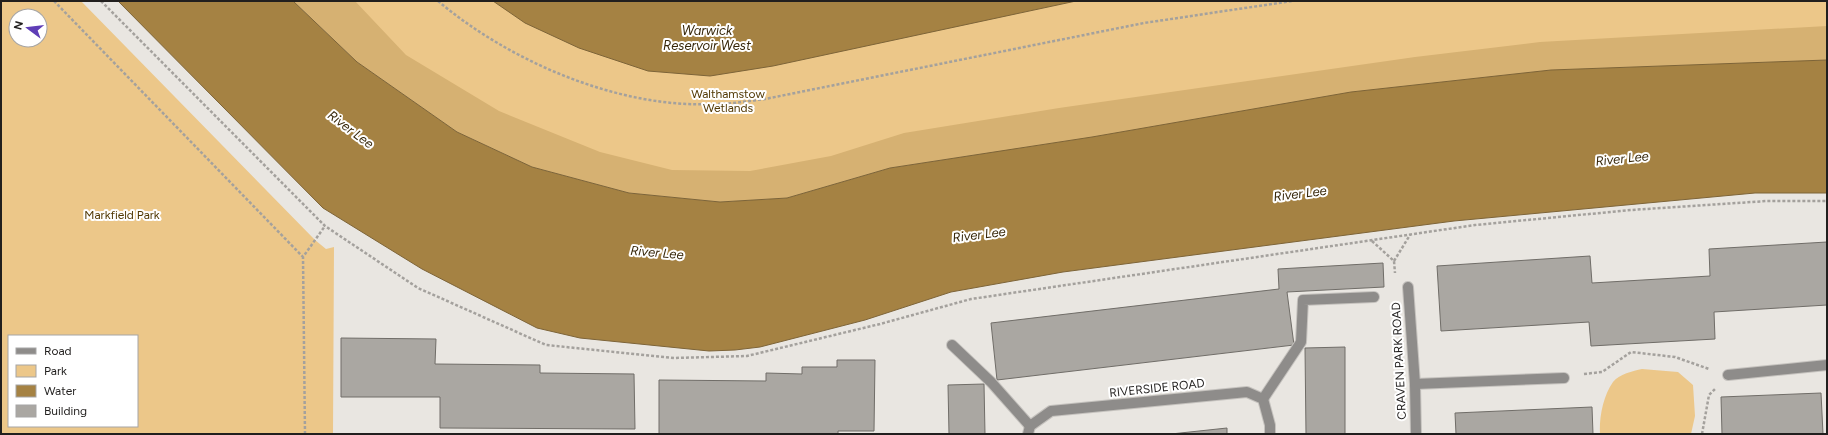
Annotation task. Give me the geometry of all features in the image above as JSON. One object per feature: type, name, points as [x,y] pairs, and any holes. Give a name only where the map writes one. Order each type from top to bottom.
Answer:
[{"type":"street","name":"CRAVEN PARK ROAD","points":[[1408,287],[1415,384],[1416,434]]},
{"type":"street","points":[[1270,434],[1270,425],[1263,399],[1301,342],[1303,300],[1374,297]]},
{"type":"street","points":[[952,345],[991,382],[1029,430]]},
{"type":"street","points":[[1728,375],[1827,365]]},
{"type":"street","points":[[1415,384],[1564,378]]},
{"type":"street","name":"RIVERSIDE ROAD","points":[[1029,430],[1051,411],[1247,392],[1263,399]]},
{"type":"path","points":[[54,1],[303,257]]},
{"type":"path","points":[[101,1],[326,226],[418,288],[546,345],[674,358],[747,356],[880,324],[971,299],[1475,225],[1631,210],[1766,201],[1827,201]]},
{"type":"path","points":[[438,1],[459,19],[496,43],[541,66],[591,86],[627,95],[668,102],[713,104],[765,99],[1144,23],[1292,1]]},
{"type":"path","points":[[305,434],[303,257],[326,226]]},
{"type":"path","points":[[1372,241],[1394,261],[1410,235]]},
{"type":"path","points":[[1564,378],[1602,372],[1631,352],[1675,357],[1728,375],[1709,395],[1702,434]]},
{"type":"green space","name":"Markfield Park","points":[[1,1],[81,1],[315,240],[326,249],[334,247],[333,434],[1,434]]},
{"type":"green space","name":"Walthamstow Wetlands","points":[[293,1],[1827,1],[1827,60],[629,193]]},
{"type":"green space","points":[[1642,369],[1678,372],[1693,385],[1695,416],[1691,434],[1600,434],[1602,407],[1613,382],[1622,375]]},
{"type":"shaded area","points":[[293,1],[355,1],[406,55],[499,111],[600,152],[672,170],[750,171],[831,156],[904,133],[1059,108],[1415,57],[1540,42],[1827,26],[1827,60],[1551,70],[1351,92],[1092,137],[890,168],[787,198],[720,202],[629,193],[532,167],[457,132],[357,62]]},
{"type":"water","name":"River Lee","points":[[118,1],[293,1],[357,62],[457,132],[532,167],[629,193],[720,202],[787,198],[890,168],[1092,137],[1351,92],[1551,70],[1827,60],[1827,193],[1755,193],[1454,221],[1063,272],[951,292],[865,320],[760,347],[735,350],[709,351],[580,338],[537,328],[422,269],[323,208]]},
{"type":"water","name":"Warwick Reservoir West","points":[[493,1],[1076,1],[773,66],[710,76],[648,71],[579,48],[525,23]]},
{"type":"building","points":[[1827,242],[1827,305],[1714,312],[1715,339],[1591,346],[1589,322],[1441,331],[1437,266],[1590,256],[1592,283],[1710,276],[1709,249]]},
{"type":"building","points":[[1383,263],[1384,287],[1287,292],[1294,345],[997,380],[991,323],[1279,289],[1278,269]]},
{"type":"building","points":[[341,338],[436,339],[435,364],[540,365],[540,373],[634,374],[635,429],[440,428],[440,397],[341,397]]},
{"type":"building","points":[[1345,347],[1345,434],[1306,434],[1305,348]]},
{"type":"building","points":[[837,360],[875,360],[874,431],[838,431],[838,434],[659,434],[659,380],[766,381],[766,373],[802,374],[802,367],[837,367]]},
{"type":"building","points":[[984,384],[985,434],[949,434],[948,385]]},
{"type":"building","points":[[1821,393],[1823,434],[1722,434],[1721,397]]},
{"type":"building","points":[[1592,407],[1593,434],[1456,434],[1455,413]]},
{"type":"building","points":[[1227,428],[1227,434],[1171,434]]}]
